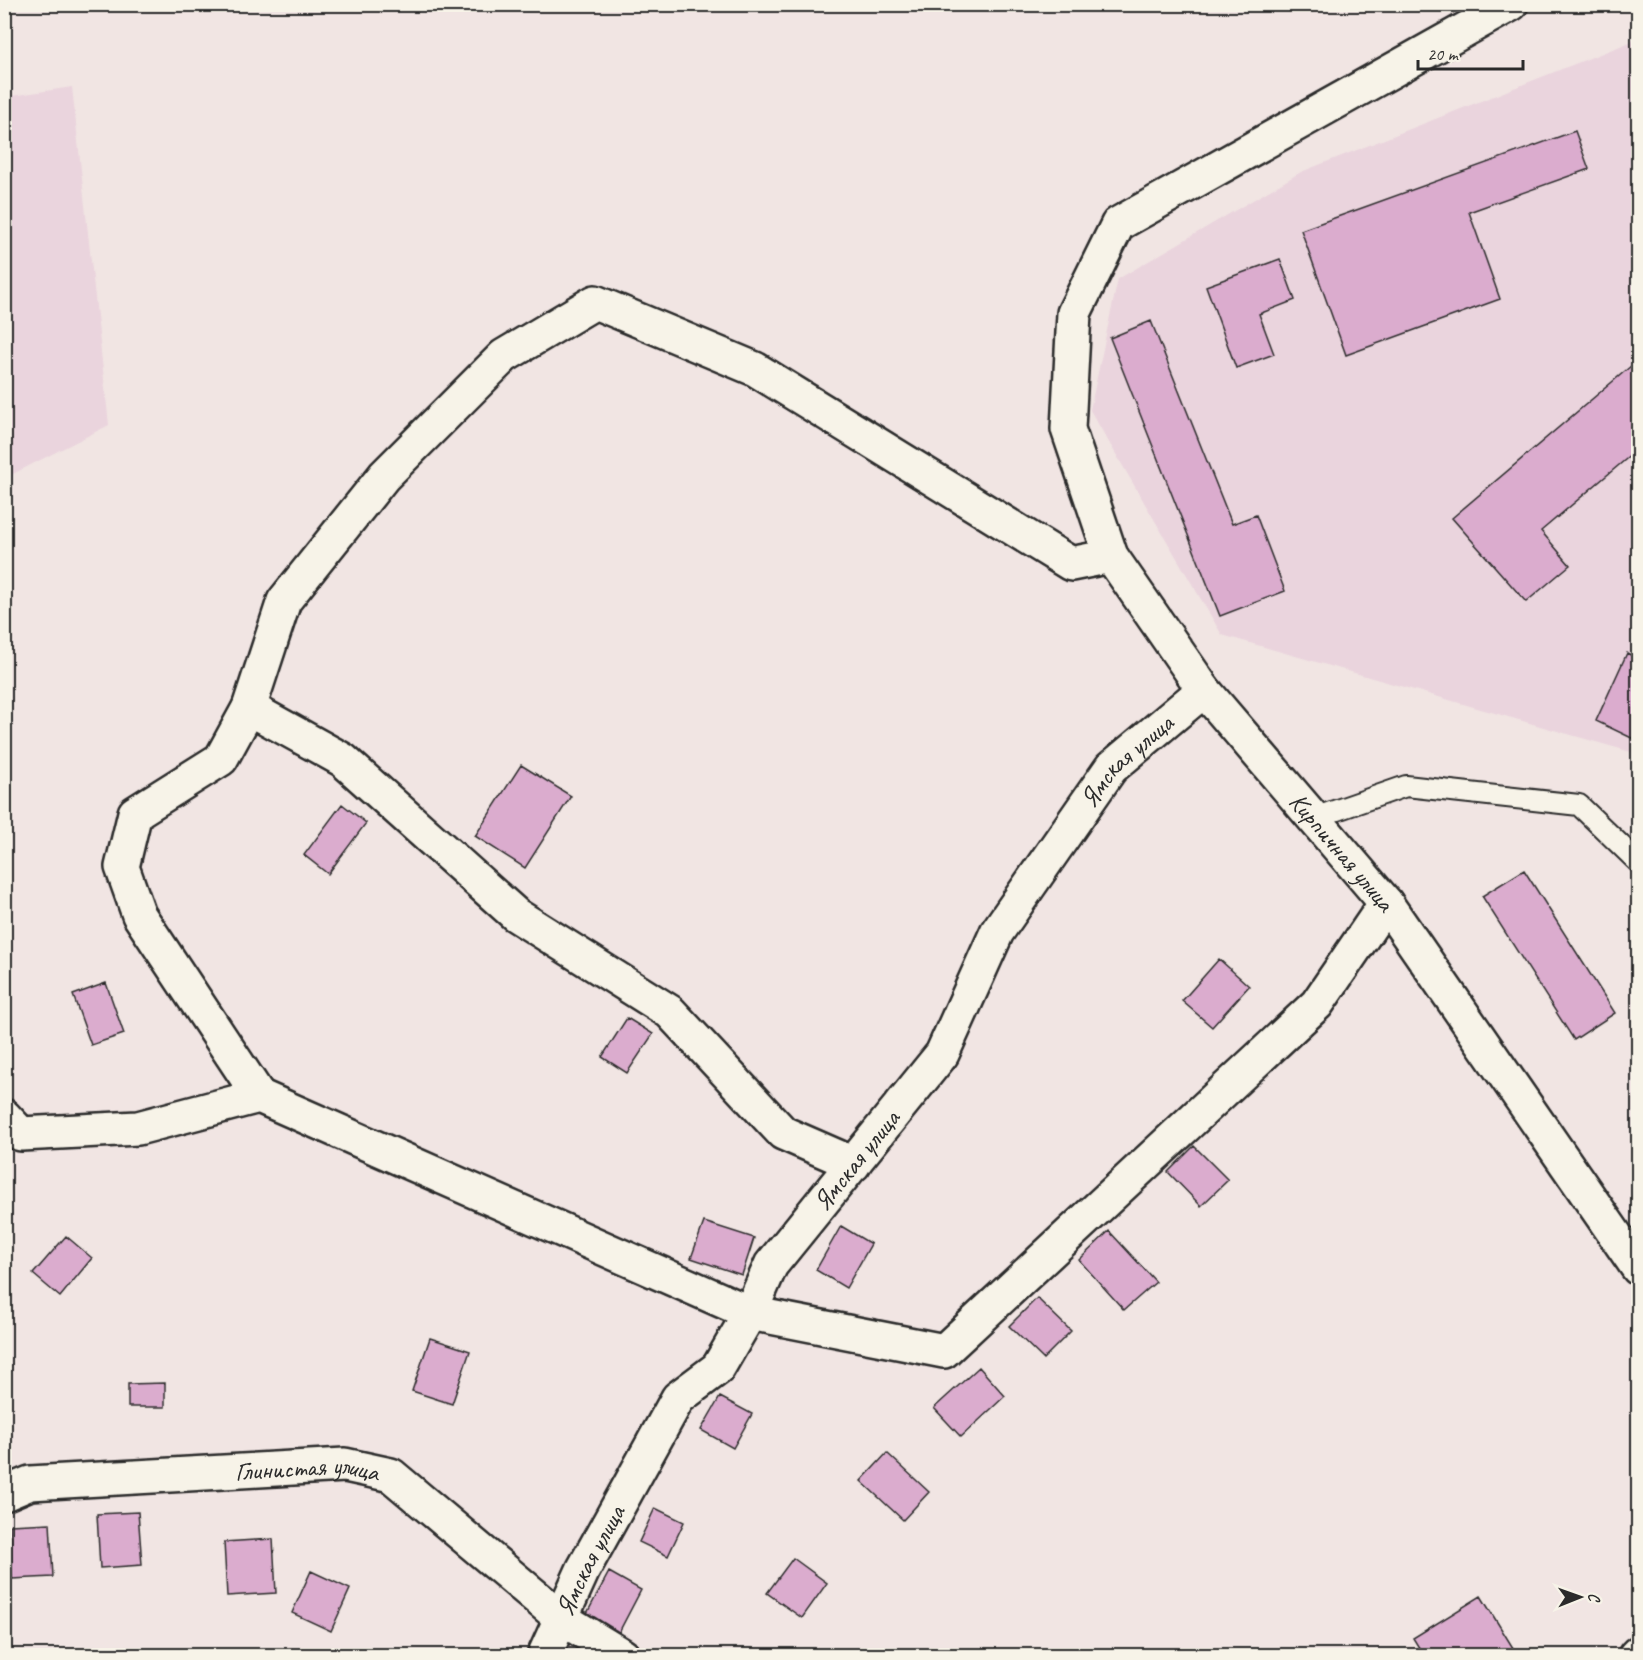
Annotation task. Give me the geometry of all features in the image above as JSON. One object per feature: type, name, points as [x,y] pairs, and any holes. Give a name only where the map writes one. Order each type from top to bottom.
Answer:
[{"type":"street","name":"Кирпичная улица","points":[[1511,4],[1118,224],[1074,313],[1068,429],[1111,556],[1204,690],[1386,903],[1638,1268]]},
{"type":"street","points":[[1111,556],[1071,564],[755,369],[595,302],[504,356],[384,476],[284,601],[249,708],[221,759],[135,813],[123,867],[139,915],[259,1096],[750,1313],[944,1351],[1317,1004],[1386,903]]},
{"type":"street","name":"Ямская улица","points":[[544,1656],[583,1570],[678,1398],[718,1368],[750,1313],[771,1265],[942,1054],[997,932],[1111,768],[1204,690]]},
{"type":"street","points":[[249,708],[343,760],[516,915],[670,1012],[783,1133],[854,1164]]},
{"type":"street","points":[[4,1116],[21,1134],[138,1128],[259,1096]]},
{"type":"street","name":"Глинистая улица","points":[[4,1494],[30,1483],[345,1465],[391,1475],[561,1618],[622,1656]]},
{"type":"lane","points":[[1314,818],[1406,786],[1579,805],[1638,862]]},
{"type":"shaded area","points":[[1638,39],[1638,754],[1222,635],[1090,410],[1118,279],[1301,172]]},
{"type":"shaded area","points":[[72,87],[109,425],[5,478],[5,97]]},
{"type":"building","points":[[1575,131],[1589,169],[1469,212],[1500,299],[1346,355],[1301,230]]},
{"type":"building","points":[[1280,259],[1295,300],[1259,314],[1274,354],[1236,368],[1206,286]]},
{"type":"building","points":[[1151,321],[1232,524],[1256,515],[1285,591],[1220,616],[1110,338]]},
{"type":"building","points":[[1638,360],[1638,449],[1541,531],[1570,565],[1526,602],[1452,518]]},
{"type":"building","points":[[1627,653],[1638,659],[1638,741],[1596,721]]},
{"type":"building","points":[[521,765],[571,796],[525,868],[475,836]]},
{"type":"building","points":[[342,804],[366,823],[328,874],[304,855]]},
{"type":"building","points":[[1524,870],[1615,1013],[1574,1040],[1482,896]]},
{"type":"building","points":[[1219,959],[1249,986],[1212,1027],[1182,1001]]},
{"type":"building","points":[[106,983],[124,1034],[91,1045],[73,995]]},
{"type":"building","points":[[627,1018],[653,1034],[627,1073],[602,1057]]},
{"type":"building","points":[[1194,1146],[1228,1180],[1201,1206],[1168,1172]]},
{"type":"building","points":[[704,1222],[754,1238],[742,1275],[691,1258]]},
{"type":"building","points":[[841,1226],[871,1244],[846,1288],[816,1270]]},
{"type":"building","points":[[1109,1231],[1156,1282],[1124,1310],[1079,1260]]},
{"type":"building","points":[[66,1236],[92,1258],[60,1297],[33,1274]]},
{"type":"building","points":[[1037,1298],[1071,1331],[1043,1359],[1009,1326]]},
{"type":"building","points":[[430,1338],[470,1351],[452,1404],[412,1391]]},
{"type":"building","points":[[979,1367],[1005,1396],[961,1437],[934,1408]]},
{"type":"building","points":[[165,1383],[165,1407],[128,1407],[128,1384]]},
{"type":"building","points":[[720,1397],[752,1414],[733,1448],[701,1430]]},
{"type":"building","points":[[887,1453],[929,1492],[903,1520],[861,1481]]},
{"type":"building","points":[[655,1508],[684,1522],[668,1556],[639,1542]]},
{"type":"building","points":[[138,1512],[142,1565],[100,1568],[97,1514]]},
{"type":"building","points":[[50,1523],[53,1577],[12,1579],[10,1525]]},
{"type":"building","points":[[273,1539],[276,1593],[227,1596],[224,1542]]},
{"type":"building","points":[[793,1558],[827,1583],[802,1618],[767,1593]]},
{"type":"building","points":[[311,1571],[350,1589],[331,1631],[292,1613]]},
{"type":"building","points":[[609,1572],[641,1590],[618,1634],[585,1617]]},
{"type":"building","points":[[1481,1596],[1518,1656],[1424,1656],[1413,1638]]},
{"type":"building","points":[[186,1651],[227,1653],[227,1656],[185,1656]]}]
